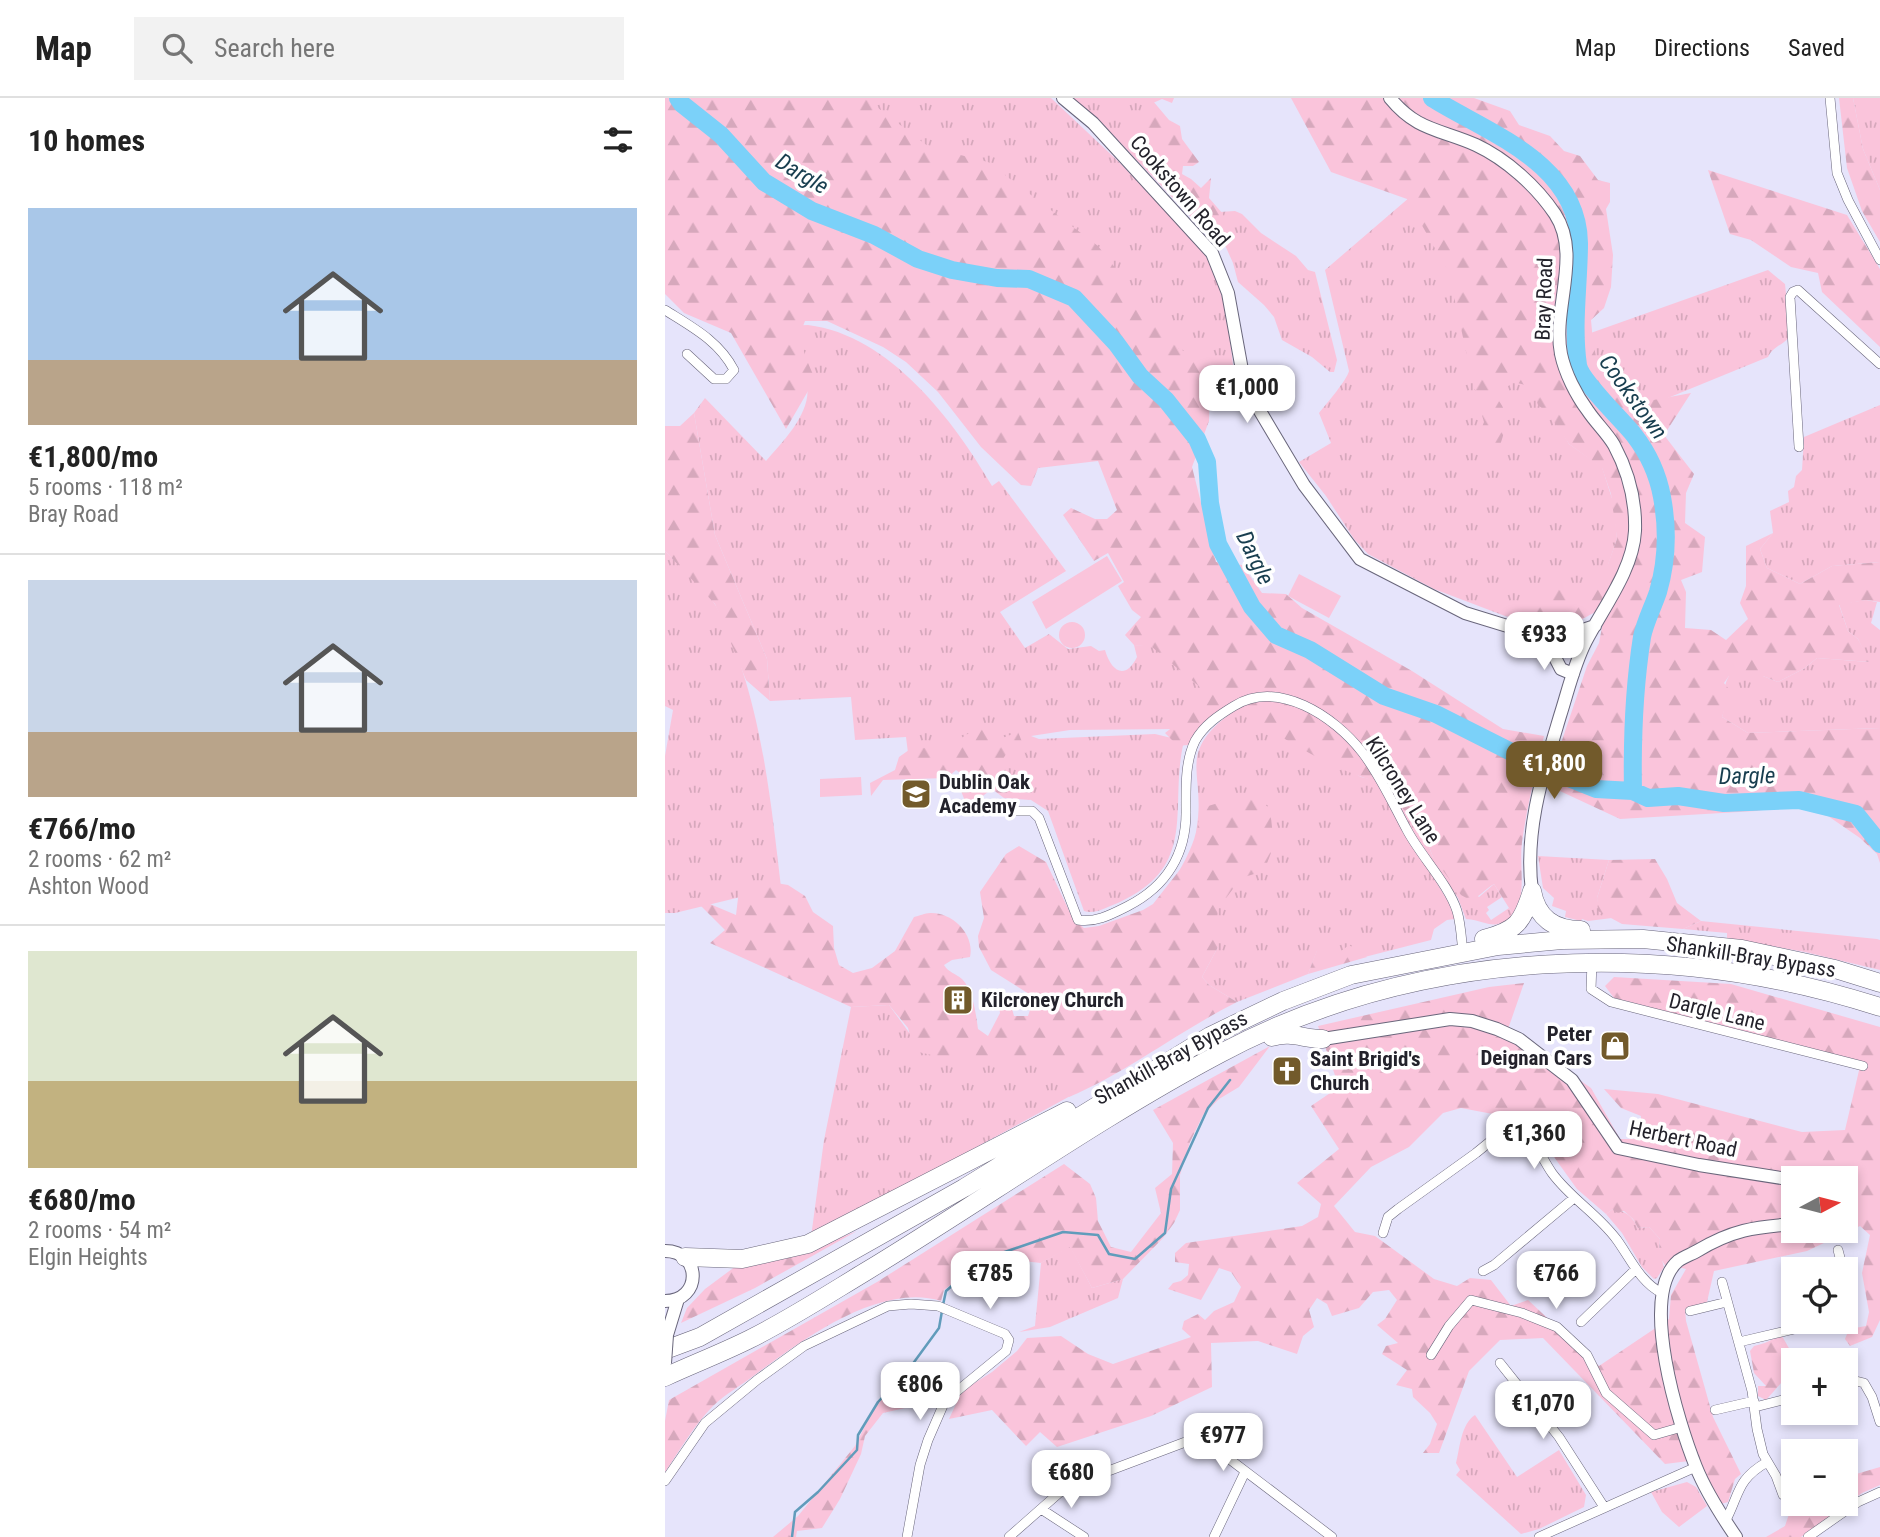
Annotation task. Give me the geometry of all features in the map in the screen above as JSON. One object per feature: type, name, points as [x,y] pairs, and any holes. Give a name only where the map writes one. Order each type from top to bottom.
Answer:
[{"type":"highway","points":[[1532,891],[1544,919],[1559,928],[1643,939]]},
{"type":"highway","points":[[1351,975],[1374,964],[1509,931],[1522,920],[1532,891]]},
{"type":"highway","name":"Shankill-Bray Bypass","points":[[666,1338],[699,1338],[964,1188],[1210,1036],[1283,1001],[1351,975],[1498,946],[1562,940],[1643,939],[1742,949],[1835,969],[1880,983]]},
{"type":"highway","name":"Shankill-Bray Bypass","points":[[665,1377],[761,1333],[899,1251],[1112,1116],[1224,1051],[1300,1018],[1364,996],[1440,977],[1508,968],[1592,962],[1660,964],[1726,972],[1798,984],[1880,1007]]},
{"type":"highway","points":[[1323,1039],[1317,1036],[1315,1027],[1325,1016],[1422,987],[1494,974],[1508,968]]},
{"type":"highway","points":[[899,1251],[929,1240],[1200,1071],[1255,1044],[1284,1034],[1323,1039]]},
{"type":"highway","points":[[685,1257],[742,1258],[808,1244],[1210,1036]]},
{"type":"street","name":"Cookstown Road","points":[[1063,98],[1093,122],[1212,253],[1228,293],[1242,370],[1251,396],[1304,485],[1360,559],[1465,612],[1540,636],[1577,632],[1595,626]]},
{"type":"street","name":"Bray Road","points":[[1389,98],[1415,122],[1434,132],[1478,146],[1498,159],[1536,191],[1556,215],[1564,237],[1566,254],[1560,324],[1561,353],[1568,375],[1586,409],[1613,443],[1627,474],[1634,505],[1635,534],[1623,575],[1585,642],[1541,780],[1529,859],[1532,891]]},
{"type":"street","points":[[1830,98],[1837,173],[1848,200],[1880,260]]},
{"type":"street","points":[[1799,447],[1790,297],[1793,292],[1798,290],[1880,364]]},
{"type":"street","points":[[665,310],[711,340],[727,356],[734,370],[726,379],[714,379],[687,354]]},
{"type":"street","points":[[1540,636],[1549,646],[1561,669],[1573,674]]},
{"type":"street","name":"Kilcroney Lane","points":[[983,811],[1032,811],[1039,818],[1078,920],[1106,917],[1145,897],[1177,862],[1185,837],[1185,785],[1190,752],[1197,738],[1210,722],[1244,699],[1282,697],[1321,715],[1361,751],[1452,901],[1459,919],[1462,943]]},
{"type":"street","name":"Dargle Lane","points":[[1592,962],[1591,989],[1611,1002],[1863,1066]]},
{"type":"street","name":"Herbert Road","points":[[1323,1039],[1450,1019],[1487,1025],[1518,1039],[1572,1080],[1618,1147],[1699,1165],[1781,1176]]},
{"type":"street","points":[[1383,1233],[1387,1219],[1398,1209],[1509,1128],[1514,1128],[1526,1133],[1552,1173],[1574,1198],[1595,1214],[1636,1269],[1662,1293]]},
{"type":"street","points":[[1483,1271],[1500,1261],[1574,1198]]},
{"type":"street","points":[[1736,1537],[1725,1522],[1696,1467],[1682,1427],[1663,1349],[1662,1293],[1679,1260],[1719,1238],[1753,1227],[1781,1225]]},
{"type":"street","points":[[1838,1250],[1840,1257]]},
{"type":"street","points":[[665,1251],[685,1257],[693,1277],[688,1291],[671,1300],[665,1363]]},
{"type":"street","points":[[1581,1322],[1636,1269]]},
{"type":"street","points":[[1722,1282],[1754,1404],[1757,1429],[1767,1462],[1781,1490]]},
{"type":"street","points":[[1431,1355],[1449,1325],[1471,1300],[1522,1313],[1557,1327],[1587,1354],[1606,1393],[1654,1435],[1682,1427]]},
{"type":"street","points":[[1690,1311],[1727,1302]]},
{"type":"street","points":[[665,1481],[705,1423],[797,1350],[888,1306],[911,1304],[943,1308],[1005,1334],[1009,1340],[1006,1351],[945,1401],[920,1465],[907,1537]]},
{"type":"street","points":[[1739,1342],[1781,1332]]},
{"type":"street","points":[[1500,1363],[1559,1437],[1604,1507]]},
{"type":"street","points":[[1858,1382],[1864,1383],[1872,1397],[1880,1422]]},
{"type":"street","points":[[1715,1410],[1781,1399]]},
{"type":"street","points":[[1103,1473],[1188,1441],[1203,1440],[1330,1536]]},
{"type":"street","points":[[1725,1522],[1737,1500],[1741,1482],[1767,1462]]},
{"type":"street","points":[[1539,1537],[1696,1467]]},
{"type":"street","points":[[1214,1537],[1245,1472]]},
{"type":"street","points":[[1009,1537],[1076,1478]]},
{"type":"street","points":[[1808,1537],[1858,1502],[1880,1492]]},
{"type":"street","points":[[1041,1509],[1084,1537]]},
{"type":"green space","points":[[665,98],[865,98],[929,147],[988,162],[1098,246],[1178,348],[1206,362],[1210,383],[1209,421],[1192,467],[1216,562],[1242,565],[1262,593],[1286,594],[1302,608],[1412,671],[1503,729],[1544,736],[1524,829],[1520,898],[1514,916],[1494,884],[1470,900],[1461,895],[1433,857],[1425,837],[1415,828],[1388,785],[1347,772],[1314,756],[1281,737],[1239,707],[1209,719],[1188,745],[1178,746],[1165,733],[1178,723],[1201,693],[1201,688],[1152,647],[1134,645],[1125,635],[1141,617],[1132,610],[1118,586],[1124,582],[1108,553],[1094,561],[1063,515],[1071,508],[1095,519],[1107,519],[1117,510],[1098,461],[1038,468],[1031,486],[1021,485],[981,447],[938,392],[906,362],[883,347],[827,321],[805,321],[802,343],[815,379],[786,429],[731,333],[684,313],[665,294]]},
{"type":"green space","points":[[842,98],[1051,98],[1119,162],[1203,251],[1221,294],[1234,372],[1214,373],[1155,341],[924,154]]},
{"type":"green space","points":[[1072,98],[1174,98],[1172,103],[1162,99],[1153,103],[1146,149],[1129,152],[1099,120]]},
{"type":"green space","points":[[1291,98],[1474,98],[1510,111],[1519,125],[1550,136],[1564,151],[1580,156],[1598,180],[1610,183],[1610,202],[1606,209],[1613,255],[1611,287],[1604,308],[1591,320],[1601,381],[1632,404],[1691,393],[1664,435],[1694,474],[1686,493],[1685,523],[1705,537],[1702,572],[1681,580],[1686,592],[1685,628],[1711,630],[1726,640],[1748,619],[1740,603],[1746,586],[1746,546],[1773,533],[1760,549],[1767,568],[1800,584],[1832,566],[1880,562],[1880,602],[1866,600],[1839,605],[1848,631],[1858,639],[1870,662],[1817,658],[1805,668],[1778,682],[1763,676],[1729,676],[1724,683],[1739,701],[1725,708],[1722,717],[1748,733],[1880,728],[1880,863],[1877,854],[1860,838],[1828,816],[1789,806],[1756,811],[1620,819],[1547,785],[1587,666],[1599,643],[1606,606],[1579,621],[1553,626],[1505,616],[1521,612],[1552,589],[1598,581],[1608,564],[1617,539],[1611,494],[1602,468],[1569,444],[1549,414],[1538,405],[1532,387],[1514,382],[1501,391],[1499,401],[1506,419],[1499,449],[1478,447],[1484,422],[1481,399],[1474,388],[1449,273],[1407,199],[1331,172]]},
{"type":"green space","points":[[1839,98],[1853,98],[1863,149],[1880,190],[1880,242],[1862,211],[1847,168]]},
{"type":"green space","points":[[1853,98],[1880,98],[1880,190],[1863,149]]},
{"type":"green space","points":[[1153,101],[1169,120],[1180,126],[1182,139],[1199,162],[1193,166],[1183,166],[1182,174],[1201,188],[1211,178],[1209,198],[1223,214],[1221,222],[1205,232],[1129,152],[1146,149],[1140,129],[1145,113]]},
{"type":"green space","points":[[1708,170],[1847,215],[1880,269],[1880,347],[1822,292],[1818,273],[1791,267],[1751,240],[1730,234]]},
{"type":"green space","points":[[1410,197],[1530,376],[1569,444],[1602,467],[1614,505],[1617,539],[1601,585],[1505,616],[1434,589],[1368,554],[1354,539],[1326,496],[1299,462],[1331,443],[1319,413],[1341,386],[1349,371],[1325,270]]},
{"type":"green space","points":[[1235,211],[1242,214],[1261,233],[1296,256],[1308,270],[1315,272],[1337,360],[1334,372],[1282,340],[1274,317],[1238,282],[1220,234],[1209,220],[1219,212]]},
{"type":"green space","points":[[1768,270],[1785,284],[1790,335],[1768,357],[1636,411],[1596,385],[1585,335]]},
{"type":"green space","points":[[808,325],[838,332],[866,345],[917,385],[959,435],[992,486],[999,481],[1066,571],[1000,612],[1025,648],[1049,634],[1068,649],[1091,646],[1099,651],[1105,650],[1115,668],[1123,671],[1128,669],[1137,657],[1134,645],[1154,646],[1204,690],[1176,729],[1070,730],[1031,736],[1039,739],[1155,734],[1184,741],[1176,832],[1171,852],[1161,871],[1145,887],[1120,902],[1097,911],[1084,911],[1048,811],[1031,800],[1010,793],[994,768],[908,753],[906,737],[855,740],[851,697],[770,701],[767,659],[715,535],[694,413],[705,398],[766,461],[795,426],[807,395],[803,370],[784,326]]},
{"type":"green space","points":[[1880,405],[1880,562],[1832,566],[1800,584],[1767,568],[1760,549],[1773,533],[1770,511],[1789,502],[1788,491],[1794,487],[1796,476],[1802,470],[1804,437]]},
{"type":"green space","points":[[694,413],[715,535],[767,659],[770,701],[746,680],[715,604],[665,551],[665,426],[680,426]]},
{"type":"green space","points":[[665,551],[716,606],[743,673],[761,744],[781,887],[675,913],[665,913],[665,756],[673,710],[665,706]]},
{"type":"green space","points":[[1107,556],[1122,581],[1046,629],[1032,602]]},
{"type":"green space","points":[[1299,574],[1341,596],[1329,618],[1288,596]]},
{"type":"green space","points":[[1866,600],[1877,602],[1871,623],[1880,630],[1880,728],[1748,733],[1722,717],[1725,686],[1729,676],[1763,676],[1778,682],[1805,668],[1817,658],[1869,662],[1858,639],[1848,631],[1839,604]]},
{"type":"green space","points":[[1072,622],[1081,626],[1085,635],[1081,644],[1072,648],[1063,644],[1059,635],[1063,626]]},
{"type":"green space","points":[[1239,707],[1361,777],[1375,780],[1449,903],[1455,919],[1447,920],[1434,929],[1431,940],[1349,961],[1317,951],[1308,974],[1237,1002],[1209,985],[1202,977],[1218,947],[1173,883],[1196,832],[1199,811],[1199,751],[1205,738]]},
{"type":"green space","points":[[977,728],[992,729],[997,740],[1018,732],[1027,754],[1014,742],[997,768],[1009,788],[1031,800],[1004,798],[992,789],[980,798],[965,801],[961,791],[965,777],[956,770],[947,778],[883,780],[871,796],[870,783],[895,770],[899,757],[916,745],[940,748]]},
{"type":"green space","points":[[861,777],[862,795],[820,797],[820,779]]},
{"type":"green space","points":[[1388,785],[1415,828],[1425,837],[1433,857],[1479,897],[1494,884],[1502,897],[1487,907],[1489,910],[1486,913],[1491,920],[1509,908],[1514,916],[1495,925],[1466,919],[1458,898],[1418,841]]},
{"type":"green space","points":[[1246,795],[1258,798],[1270,809],[1274,845],[1264,871],[1241,878],[1218,909],[1218,947],[1202,977],[1209,985],[1237,1002],[1112,1076],[1069,1097],[1055,1062],[1037,1060],[1013,1063],[992,1057],[945,1058],[914,1051],[908,1028],[889,1005],[851,1007],[710,943],[725,930],[691,896],[736,915],[739,890],[764,881],[788,885],[805,896],[813,912],[833,926],[834,948],[839,965],[853,973],[872,968],[895,951],[914,917],[930,913],[947,916],[961,926],[971,949],[970,957],[952,960],[944,965],[966,984],[973,1002],[978,1029],[988,1036],[1000,1013],[997,994],[1008,994],[1014,1016],[1028,1016],[1031,1007],[1029,994],[991,970],[979,947],[978,936],[984,918],[980,892],[1006,854],[1019,846],[1046,862],[1073,919],[1084,928],[1099,926],[1153,904],[1189,858],[1196,840],[1199,816],[1208,806]]},
{"type":"green space","points":[[1538,856],[1609,860],[1597,898],[1600,911],[1612,918],[1581,921],[1565,917],[1566,911],[1552,906],[1554,898],[1543,888]]},
{"type":"green space","points":[[1655,859],[1677,903],[1701,921],[1683,929],[1622,924],[1598,911],[1597,898],[1609,860]]},
{"type":"green space","points":[[1701,921],[1877,939],[1880,940],[1880,970],[1805,952],[1727,938],[1727,933],[1683,929]]},
{"type":"green space","points":[[1349,945],[1367,957],[1308,974],[1317,950],[1336,955]]},
{"type":"green space","points":[[1614,977],[1731,984],[1880,1027],[1880,1320],[1872,1337],[1850,1346],[1845,1339],[1847,1334],[1858,1334],[1858,1327],[1866,1326],[1869,1312],[1862,1273],[1870,1235],[1859,1226],[1859,1166],[1781,1166],[1781,1243],[1824,1243],[1807,1251],[1714,1271],[1707,1302],[1685,1309],[1713,1417],[1741,1474],[1735,1479],[1728,1502],[1721,1504],[1689,1461],[1665,1464],[1543,1338],[1500,1340],[1469,1371],[1439,1453],[1423,1453],[1430,1444],[1437,1424],[1413,1397],[1412,1389],[1396,1385],[1407,1370],[1382,1354],[1386,1346],[1398,1343],[1377,1325],[1385,1319],[1397,1300],[1389,1290],[1373,1292],[1359,1308],[1332,1316],[1327,1304],[1317,1298],[1309,1310],[1314,1327],[1303,1336],[1297,1354],[1258,1341],[1211,1343],[1212,1387],[1151,1416],[1057,1447],[1040,1432],[1026,1446],[992,1410],[949,1419],[962,1391],[992,1372],[1017,1351],[1027,1338],[1061,1336],[1088,1354],[1113,1364],[1191,1337],[1182,1329],[1184,1321],[1198,1314],[1205,1320],[1214,1311],[1234,1302],[1241,1287],[1231,1272],[1219,1268],[1201,1300],[1168,1289],[1188,1275],[1189,1264],[1175,1262],[1175,1253],[1186,1243],[1302,1226],[1318,1217],[1321,1204],[1297,1183],[1339,1149],[1311,1106],[1339,1087],[1318,1026],[1489,987],[1524,983],[1506,1035],[1572,1087],[1581,1081],[1591,1088],[1620,1139],[1640,1139],[1641,1116],[1621,1108],[1604,1089],[1658,1094],[1802,1132],[1845,1130],[1861,1062],[1614,998],[1605,986]],"holes":[[[1461,1108],[1514,1118],[1531,1125],[1577,1189],[1606,1214],[1613,1209],[1617,1213],[1624,1211],[1638,1228],[1649,1227],[1660,1239],[1656,1256],[1666,1267],[1686,1269],[1671,1295],[1669,1319],[1599,1366],[1528,1300],[1511,1306],[1491,1280],[1470,1278],[1457,1286],[1434,1279],[1375,1236],[1355,1232],[1334,1206],[1371,1167],[1409,1147],[1443,1113]]]},
{"type":"green space","points":[[889,1005],[916,1042],[1058,1046],[1074,1094],[811,1237],[824,1140],[851,1007]]},
{"type":"green space","points":[[1270,1046],[1239,1087],[1219,1099],[1203,1115],[1190,1142],[1180,1175],[1180,1210],[1174,1223],[1123,1279],[1092,1288],[1070,1247],[1041,1263],[986,1257],[944,1290],[941,1301],[917,1297],[868,1307],[819,1331],[775,1360],[706,1413],[665,1472],[665,1421],[669,1400],[877,1282],[1064,1164],[1090,1184],[1096,1198],[1098,1221],[1111,1247],[1131,1252],[1161,1213],[1155,1188],[1172,1174],[1173,1143],[1153,1110]]},
{"type":"green space","points":[[1613,1209],[1628,1215],[1638,1228],[1649,1227],[1660,1239],[1659,1250],[1664,1267],[1657,1278],[1654,1279],[1642,1267],[1622,1233],[1606,1214]]},
{"type":"green space","points":[[857,1231],[755,1288],[681,1323],[687,1308],[705,1289],[736,1266],[792,1257]]},
{"type":"green space","points":[[1070,1246],[1092,1288],[1123,1279],[1118,1298],[1050,1327],[1019,1332],[1035,1326],[1041,1263]]},
{"type":"green space","points":[[1782,1336],[1789,1348],[1781,1348],[1781,1383],[1766,1400],[1758,1396],[1758,1386],[1766,1386],[1754,1373],[1750,1351],[1754,1346]]},
{"type":"green space","points":[[907,1369],[940,1400],[883,1413],[865,1436],[861,1454],[840,1499],[822,1528],[797,1531],[796,1537],[773,1537],[798,1516],[855,1446],[875,1406]]},
{"type":"green space","points":[[1475,1415],[1517,1477],[1559,1450],[1586,1495],[1584,1507],[1539,1529],[1521,1534],[1456,1475],[1460,1470],[1456,1463],[1462,1436],[1470,1419]]},
{"type":"green space","points":[[1880,1467],[1880,1485],[1858,1496],[1858,1473]]},
{"type":"green space","points":[[1687,1482],[1696,1487],[1707,1506],[1679,1527],[1662,1512],[1651,1492]]},
{"type":"green space","points":[[1788,1516],[1830,1516],[1801,1537],[1766,1537],[1785,1526]]},
{"type":"waterway","name":"Dargle","points":[[678,98],[721,135],[764,182],[812,211],[874,235],[918,259],[952,270],[997,278],[1029,279],[1074,298],[1116,343],[1140,376],[1166,400],[1197,439],[1207,462],[1210,503],[1218,544],[1252,607],[1276,635],[1310,650],[1384,696],[1436,714],[1541,767],[1596,789],[1633,791],[1648,798],[1678,796],[1724,803],[1799,800],[1856,814],[1880,844]]},
{"type":"waterway","name":"Cookstown","points":[[1432,98],[1526,154],[1547,171],[1563,192],[1575,215],[1579,243],[1576,319],[1578,365],[1594,390],[1639,442],[1658,481],[1666,545],[1661,580],[1643,631],[1639,656],[1634,714],[1633,791]]},
{"type":"waterway","points":[[943,1305],[946,1291],[969,1271],[993,1256],[1063,1232],[1098,1235],[1109,1254],[1135,1259],[1165,1233],[1171,1189],[1208,1108],[1230,1080]]},
{"type":"waterway","points":[[792,1537],[795,1512],[818,1492],[857,1450],[858,1435],[878,1402],[909,1369],[939,1328],[942,1311]]},
{"type":"place","name":"Dublin Oak Academy","points":[[916,794]]},
{"type":"place","name":"Kilcroney Church","points":[[958,1000]]},
{"type":"place","name":"Peter Deignan Cars","points":[[1615,1046]]},
{"type":"place","name":"Saint Brigid's Church","points":[[1287,1071]]}]
